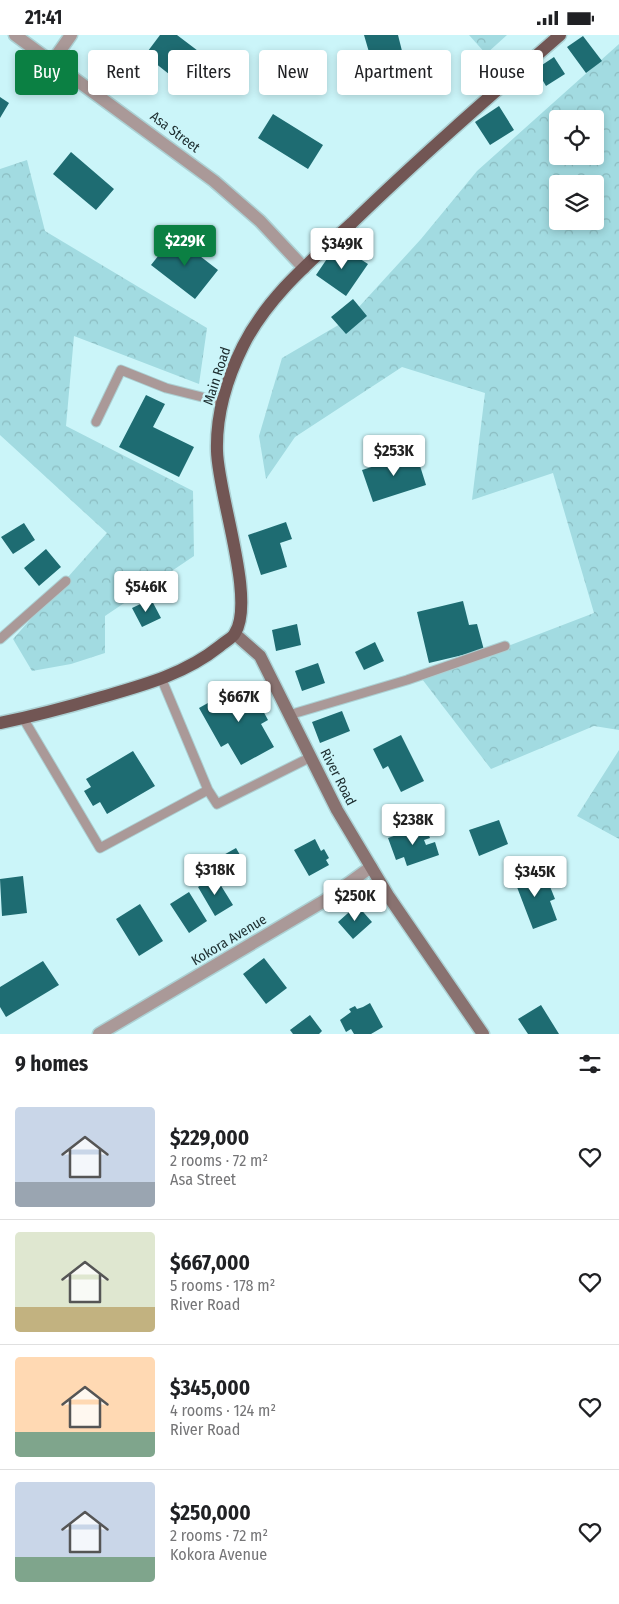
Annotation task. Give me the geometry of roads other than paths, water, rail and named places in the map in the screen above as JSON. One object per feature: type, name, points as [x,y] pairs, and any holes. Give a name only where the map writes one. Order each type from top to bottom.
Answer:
[{"type":"main road","name":"Main Road","points":[[235,634],[242,605],[237,560],[219,475],[218,434],[222,402],[244,345],[263,313],[304,268],[425,153],[560,35]]},
{"type":"main road","points":[[3,724],[162,680],[204,659],[235,634]]},
{"type":"street","name":"Asa Street","points":[[15,35],[36,50]]},
{"type":"street","points":[[60,50],[71,35]]},
{"type":"street","name":"Asa Street","points":[[78,81],[214,181],[260,221],[304,268]]},
{"type":"street","name":"River Road","points":[[235,634],[260,655],[337,810],[371,867],[484,1034]]},
{"type":"street","name":"Kokora Avenue","points":[[99,1034],[324,901],[371,867]]},
{"type":"lane","points":[[96,422],[121,370],[166,388],[222,402]]},
{"type":"lane","points":[[0,639],[66,581]]},
{"type":"lane","points":[[290,715],[407,680],[505,646]]},
{"type":"lane","points":[[162,680],[208,789],[217,804],[310,757]]},
{"type":"lane","points":[[23,718],[100,848],[208,789]]}]
